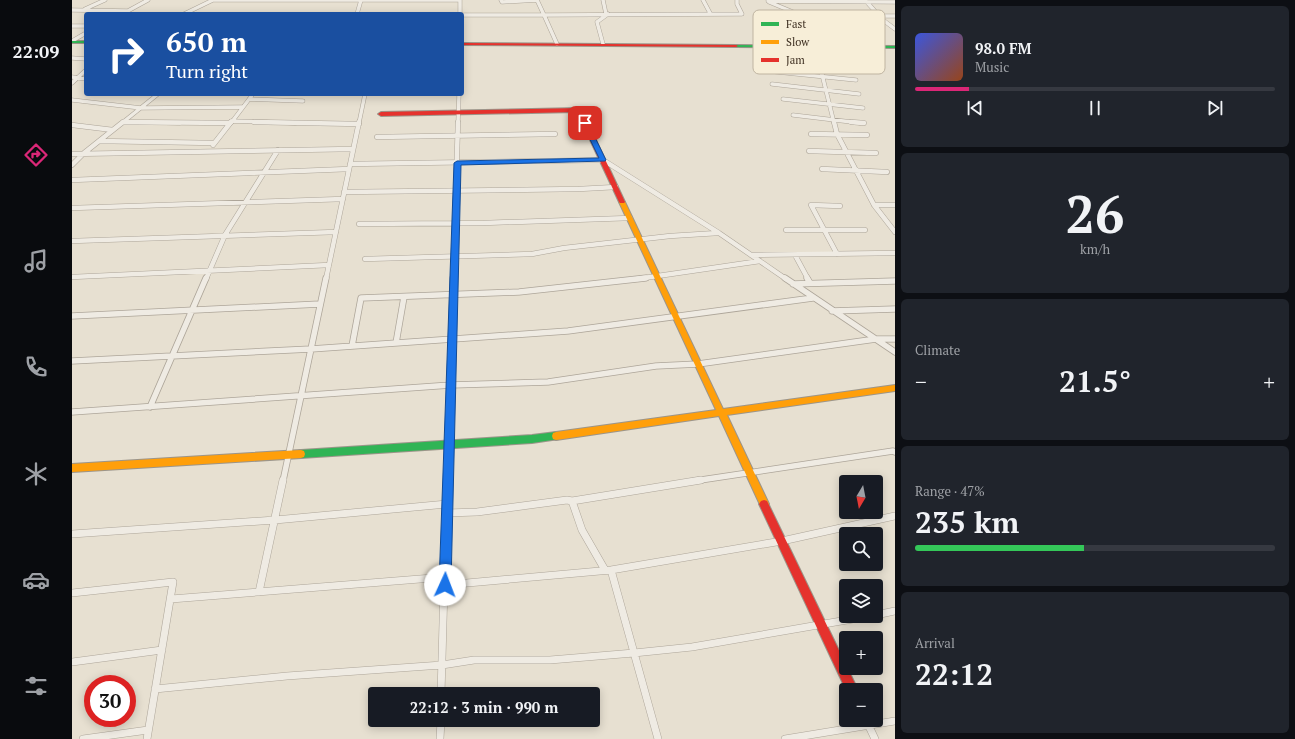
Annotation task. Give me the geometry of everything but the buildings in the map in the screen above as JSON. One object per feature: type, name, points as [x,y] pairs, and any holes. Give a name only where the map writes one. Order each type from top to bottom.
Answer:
[{"type":"street","points":[[83,10],[105,0]]},
{"type":"street","points":[[72,10],[128,11],[148,0]]},
{"type":"street","points":[[188,12],[213,0],[460,0],[461,12]]},
{"type":"street","points":[[358,12],[361,0]]},
{"type":"street","points":[[501,0],[502,2],[537,0],[557,44]]},
{"type":"street","points":[[603,0],[607,14]]},
{"type":"street","points":[[703,0],[710,13]]},
{"type":"street","points":[[464,14],[742,14],[737,4],[737,0]]},
{"type":"street","points":[[767,0],[895,2]]},
{"type":"street","points":[[767,0],[789,10]]},
{"type":"street","points":[[866,1],[874,10]]},
{"type":"street","points":[[603,44],[597,22],[607,14]]},
{"type":"street","points":[[885,21],[895,29]]},
{"type":"street","points":[[72,26],[84,26]]},
{"type":"street","points":[[72,41],[84,34]]},
{"type":"street","points":[[72,41],[84,42]]},
{"type":"street","points":[[464,44],[753,45]]},
{"type":"street","points":[[885,47],[895,47]]},
{"type":"street","points":[[72,58],[84,59]]},
{"type":"street","points":[[72,83],[84,72]]},
{"type":"street","points":[[800,74],[856,80]]},
{"type":"street","points":[[822,76],[832,120],[837,134],[874,205],[894,230]]},
{"type":"street","points":[[72,78],[84,79]]},
{"type":"street","points":[[772,84],[859,94]]},
{"type":"street","points":[[72,165],[84,153],[156,96]]},
{"type":"street","points":[[208,151],[251,96]]},
{"type":"street","points":[[259,592],[365,96]]},
{"type":"street","points":[[441,687],[459,96]]},
{"type":"street","points":[[249,99],[303,101]]},
{"type":"street","points":[[783,99],[863,108]]},
{"type":"street","points":[[72,100],[141,108],[242,107]]},
{"type":"street","points":[[381,114],[580,110],[849,683]]},
{"type":"street","points":[[793,115],[864,123]]},
{"type":"street","points":[[123,122],[359,124]]},
{"type":"street","points":[[72,125],[113,130]]},
{"type":"street","points":[[377,137],[555,134]]},
{"type":"street","points":[[811,134],[867,134]]},
{"type":"street","points":[[99,141],[214,143]]},
{"type":"street","points":[[72,154],[353,148]]},
{"type":"street","points":[[150,407],[225,235],[244,202],[278,150]]},
{"type":"street","points":[[809,151],[876,153]]},
{"type":"street","points":[[72,180],[264,173],[350,166],[603,160],[719,232],[832,311],[895,352]]},
{"type":"street","points":[[822,169],[887,172]]},
{"type":"street","points":[[344,192],[616,187]]},
{"type":"street","points":[[72,208],[343,199]]},
{"type":"street","points":[[837,254],[811,205],[840,206]]},
{"type":"street","points":[[874,205],[895,205]]},
{"type":"street","points":[[359,224],[630,218]]},
{"type":"street","points":[[786,230],[865,230]]},
{"type":"street","points":[[72,240],[336,232]]},
{"type":"street","points":[[365,259],[532,254],[564,248],[719,232]]},
{"type":"street","points":[[751,255],[895,254]]},
{"type":"street","points":[[795,255],[810,284]]},
{"type":"street","points":[[352,346],[361,298],[519,292],[658,277],[760,261]]},
{"type":"street","points":[[72,277],[329,265]]},
{"type":"street","points":[[793,284],[895,281]]},
{"type":"street","points":[[396,343],[404,297]]},
{"type":"street","points":[[72,361],[311,349],[568,331],[813,298]]},
{"type":"street","points":[[72,316],[320,304]]},
{"type":"street","points":[[832,311],[895,309]]},
{"type":"street","points":[[72,412],[451,385],[548,382],[656,366],[698,364],[876,340],[895,339]]},
{"type":"street","points":[[72,468],[532,439],[895,388]]},
{"type":"street","points":[[447,513],[478,512],[568,500],[572,501],[686,481],[750,473],[893,451],[895,452]]},
{"type":"street","points":[[572,501],[582,530],[608,570],[658,739]]},
{"type":"street","points":[[72,534],[275,520],[447,504]]},
{"type":"street","points":[[445,585],[608,570],[782,541],[895,516]]},
{"type":"street","points":[[170,599],[445,577]]},
{"type":"street","points":[[72,593],[173,582],[147,739]]},
{"type":"street","points":[[883,614],[895,611]]},
{"type":"street","points":[[155,689],[287,676],[442,665],[474,660],[550,660],[634,654],[692,648],[839,622]]},
{"type":"street","points":[[72,662],[162,650]]},
{"type":"street","points":[[883,722],[895,721]]},
{"type":"street","points":[[440,739],[441,727]]},
{"type":"street","points":[[785,739],[848,727]]},
{"type":"street","points":[[869,727],[875,739]]},
{"type":"street","points":[[83,739],[148,730]]},
{"type":"traffic: fast","points":[[72,42],[84,42]]},
{"type":"traffic: fast","points":[[736,46],[753,46]]},
{"type":"traffic: fast","points":[[885,47],[895,47]]},
{"type":"traffic: fast","points":[[301,454],[532,439],[556,436]]},
{"type":"traffic: slow","points":[[622,202],[764,504]]},
{"type":"traffic: slow","points":[[556,436],[895,388]]},
{"type":"traffic: slow","points":[[72,468],[301,454]]},
{"type":"traffic: jam","points":[[464,44],[736,46]]},
{"type":"traffic: jam","points":[[381,114],[579,110],[622,202]]},
{"type":"traffic: jam","points":[[764,504],[849,683]]},
{"type":"route","points":[[445,585],[457,163],[603,160],[585,123]]}]
